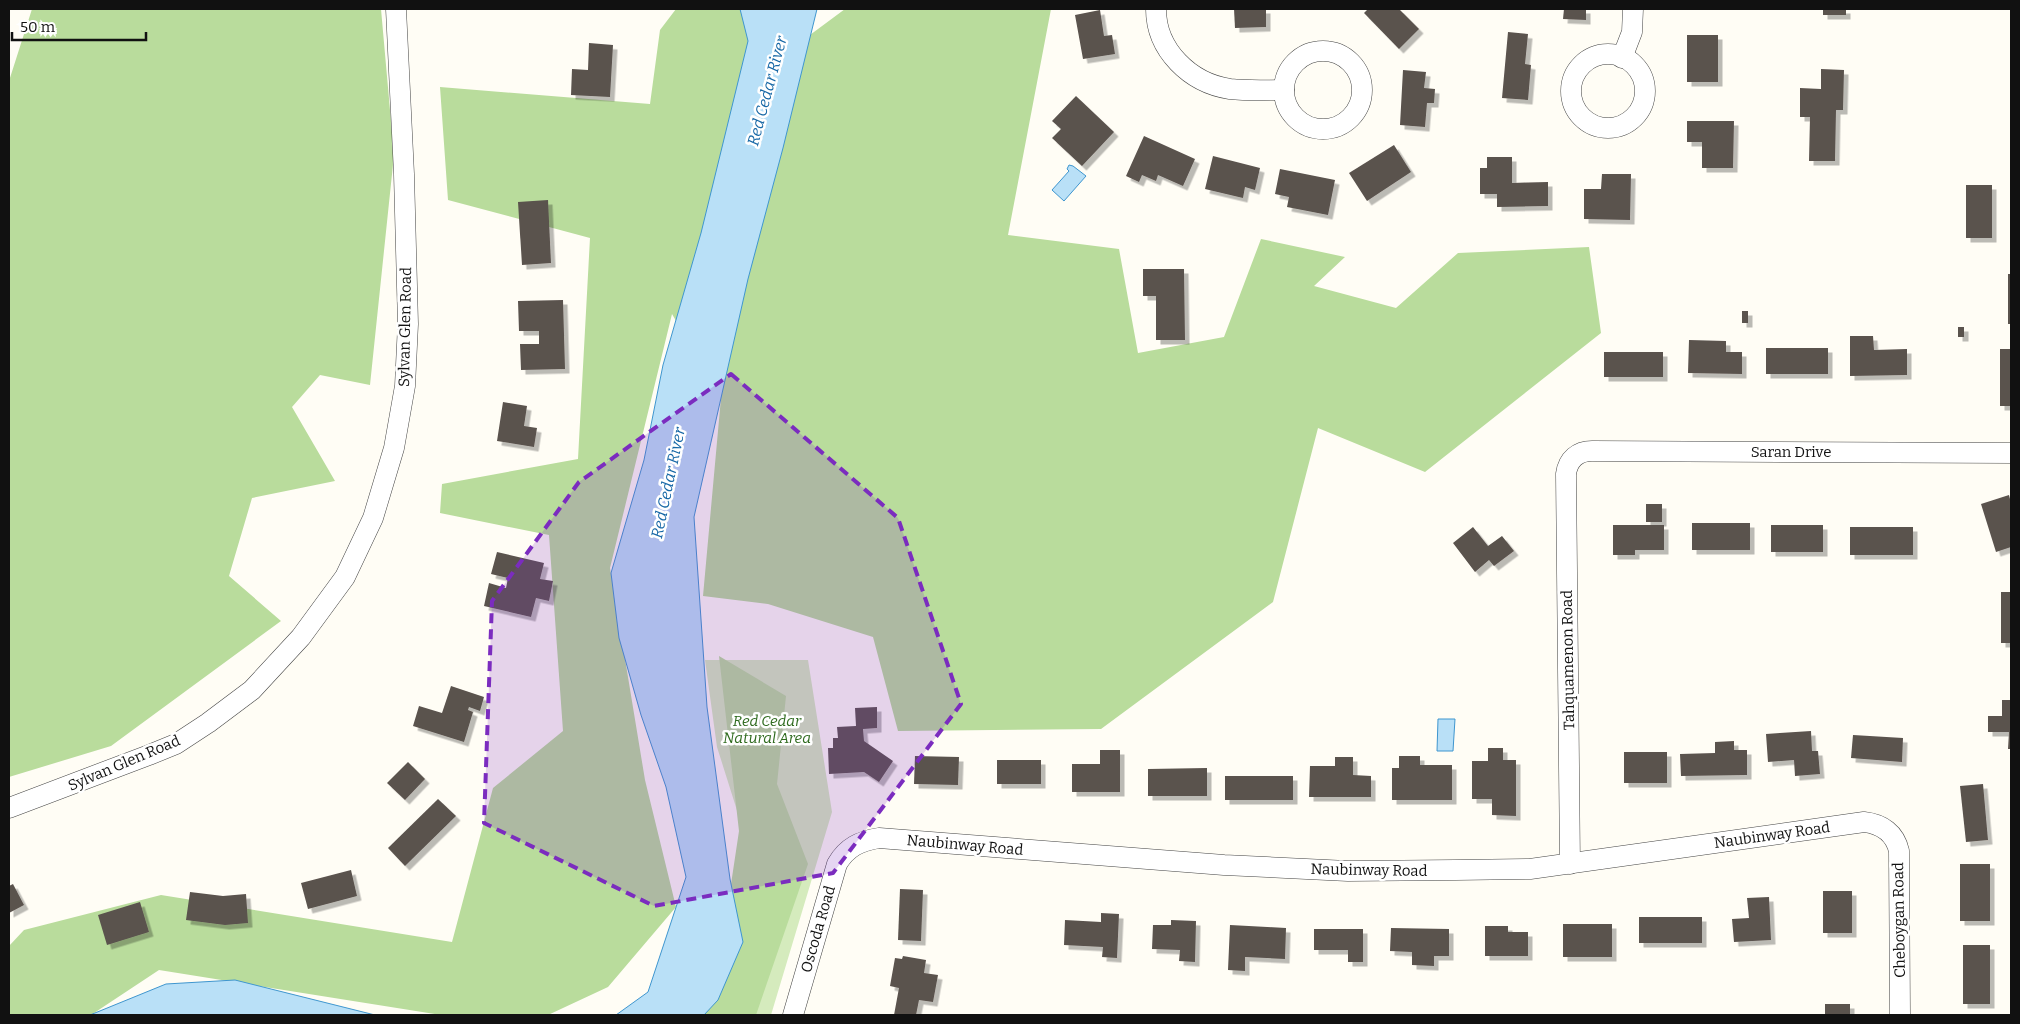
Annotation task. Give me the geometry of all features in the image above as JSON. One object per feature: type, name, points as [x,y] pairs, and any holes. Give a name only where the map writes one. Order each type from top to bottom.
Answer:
[{"type":"street","name":"Sylvan Glen Road","points":[[9,808],[176,744],[208,723],[248,693],[258,683],[300,637],[345,577],[376,509],[394,448],[405,386],[408,324],[404,174],[396,9]]},
{"type":"street","points":[[1156,9],[1157,25],[1165,45],[1177,61],[1196,77],[1229,89],[1284,90]]},
{"type":"street","points":[[1622,58],[1630,41],[1633,9]]},
{"type":"street","name":"Saran Drive","points":[[1573,457],[1581,452],[1592,451],[2011,454]]},
{"type":"street","name":"Tahquamenon Road","points":[[1570,864],[1566,474],[1568,464],[1573,457]]},
{"type":"street","name":"Naubinway Road","points":[[851,847],[865,840],[879,838],[1125,859],[1348,871],[1530,869],[1858,822],[1871,822],[1886,829]]},
{"type":"street","name":"Cheboygan Road","points":[[1886,829],[1895,841],[1899,851],[1900,1015]]},
{"type":"street","name":"Oscoda Road","points":[[793,1015],[837,864],[851,847]]},
{"type":"highlighted area","points":[[731,374],[898,518],[961,704],[833,873],[654,906],[484,823],[492,601],[579,482]]},
{"type":"green space","points":[[32,9],[381,9],[394,155],[370,385],[320,375],[292,407],[335,481],[252,498],[229,576],[281,621],[111,746],[9,777],[9,81]]},
{"type":"green space","points":[[676,9],[761,9],[749,80],[845,9],[1051,9],[1008,235],[1119,249],[1138,353],[1224,337],[1261,239],[1345,257],[1314,286],[1396,308],[1458,253],[1589,247],[1601,333],[1425,472],[1318,428],[1273,602],[1101,729],[898,731],[873,637],[768,604],[703,596],[721,398],[672,314],[610,568],[645,780],[676,907],[608,987],[548,1015],[441,1015],[159,970],[91,1015],[9,1015],[9,946],[24,930],[161,895],[452,942],[493,788],[563,731],[549,535],[440,513],[442,484],[578,459],[590,238],[448,200],[440,87],[650,104],[660,30]]},
{"type":"green space","points":[[719,656],[786,696],[777,784],[808,864],[756,1015],[693,1015],[713,1004],[739,831]]},
{"type":"green space","name":"Red Cedar Natural Area","points":[[705,660],[808,660],[832,812],[771,1015],[718,1015],[752,858],[717,747]]},
{"type":"water","name":"Red Cedar River","points":[[740,9],[817,9],[748,279],[694,517],[707,707],[730,879],[743,942],[718,1000],[704,1015],[616,1015],[648,992],[686,877],[666,787],[641,715],[619,638],[611,573],[644,460],[663,365],[701,233],[748,41]]},
{"type":"water","points":[[1069,165],[1086,176],[1064,201],[1052,190],[1069,171],[1067,169]]},
{"type":"water","points":[[1438,719],[1455,719],[1453,751],[1437,751]]},
{"type":"water","points":[[235,980],[375,1015],[90,1015],[166,984]]},
{"type":"building","points":[[1234,9],[1266,9],[1266,27],[1235,28]]},
{"type":"building","points":[[1368,9],[1399,9],[1419,29],[1399,49],[1364,13]]},
{"type":"building","points":[[1564,9],[1586,9],[1586,20],[1563,19]]},
{"type":"building","points":[[1823,9],[1846,9],[1846,15],[1823,15]]},
{"type":"building","points":[[1100,10],[1104,36],[1112,35],[1115,54],[1083,59],[1075,15]]},
{"type":"building","points":[[1508,32],[1528,34],[1525,64],[1531,65],[1528,100],[1502,98]]},
{"type":"building","points":[[1687,35],[1718,35],[1718,82],[1687,82]]},
{"type":"building","points":[[589,43],[613,45],[610,97],[571,95],[572,69],[588,70]]},
{"type":"building","points":[[1821,69],[1844,70],[1843,110],[1836,110],[1835,161],[1809,161],[1810,117],[1800,117],[1800,88],[1821,89]]},
{"type":"building","points":[[1403,70],[1426,72],[1424,88],[1435,89],[1434,103],[1427,103],[1425,127],[1400,125]]},
{"type":"building","points":[[1076,96],[1114,132],[1082,166],[1052,138],[1061,129],[1052,121]]},
{"type":"building","points":[[1687,121],[1734,121],[1733,168],[1702,168],[1702,142],[1687,142]]},
{"type":"building","points":[[1144,136],[1195,159],[1183,186],[1158,175],[1156,181],[1142,175],[1139,182],[1126,176]]},
{"type":"building","points":[[1394,145],[1411,172],[1367,201],[1349,173]]},
{"type":"building","points":[[1213,156],[1260,168],[1255,190],[1245,187],[1243,198],[1205,189]]},
{"type":"building","points":[[1487,157],[1512,157],[1512,183],[1548,182],[1548,206],[1497,207],[1497,194],[1480,194],[1480,168],[1487,168]]},
{"type":"building","points":[[1280,169],[1335,180],[1328,215],[1287,207],[1289,197],[1275,194]]},
{"type":"building","points":[[1602,174],[1631,174],[1630,220],[1584,219],[1584,189],[1601,189]]},
{"type":"building","points":[[1966,185],[1992,185],[1992,238],[1966,238]]},
{"type":"building","points":[[548,200],[551,263],[522,265],[518,202]]},
{"type":"building","points":[[1143,269],[1184,269],[1185,340],[1156,340],[1156,296],[1143,296]]},
{"type":"building","points":[[2008,274],[2011,274],[2011,324],[2008,324]]},
{"type":"building","points":[[563,300],[565,369],[521,370],[520,344],[539,344],[539,331],[519,331],[518,301]]},
{"type":"building","points":[[1742,311],[1748,311],[1748,323],[1742,323]]},
{"type":"building","points":[[1958,327],[1964,327],[1964,337],[1958,337]]},
{"type":"building","points":[[1850,336],[1873,336],[1874,350],[1907,349],[1907,375],[1850,376]]},
{"type":"building","points":[[1689,340],[1726,341],[1726,352],[1742,352],[1742,374],[1688,373]]},
{"type":"building","points":[[1766,348],[1828,348],[1828,374],[1766,374]]},
{"type":"building","points":[[2000,349],[2011,349],[2011,406],[2000,406]]},
{"type":"building","points":[[1604,352],[1663,352],[1663,377],[1604,377]]},
{"type":"building","points":[[503,402],[527,406],[524,426],[537,428],[534,447],[497,441]]},
{"type":"building","points":[[2009,495],[2011,503],[2011,547],[1996,552],[1981,504]]},
{"type":"building","points":[[1646,504],[1662,504],[1662,522],[1646,522]]},
{"type":"building","points":[[1692,523],[1750,523],[1750,550],[1692,550]]},
{"type":"building","points":[[1613,525],[1664,525],[1664,550],[1635,550],[1635,555],[1613,555]]},
{"type":"building","points":[[1771,525],[1823,525],[1823,552],[1771,552]]},
{"type":"building","points":[[1473,527],[1488,546],[1502,536],[1514,551],[1494,566],[1489,560],[1475,572],[1453,543]]},
{"type":"building","points":[[1850,527],[1913,527],[1913,555],[1850,555]]},
{"type":"building","points":[[497,552],[544,563],[540,579],[553,581],[549,601],[536,598],[531,617],[484,606],[489,583],[506,588],[508,578],[491,574]]},
{"type":"building","points":[[2001,592],[2011,592],[2011,643],[2001,643]]},
{"type":"building","points":[[451,686],[484,697],[480,711],[469,707],[468,710],[473,712],[464,742],[413,726],[419,706],[442,713]]},
{"type":"building","points":[[2002,700],[2011,700],[2011,749],[2008,749],[2009,732],[1988,732],[1988,716],[2002,716]]},
{"type":"building","points":[[877,707],[877,728],[863,729],[864,741],[893,761],[879,782],[864,772],[829,774],[828,748],[833,748],[833,738],[838,738],[837,727],[856,726],[855,708]]},
{"type":"building","points":[[1811,731],[1812,751],[1818,751],[1820,774],[1795,776],[1794,760],[1768,762],[1766,734]]},
{"type":"building","points":[[1853,735],[1903,738],[1902,762],[1851,758]]},
{"type":"building","points":[[1734,741],[1734,750],[1747,750],[1747,775],[1681,776],[1680,754],[1715,753],[1715,742]]},
{"type":"building","points":[[1488,748],[1503,748],[1503,760],[1516,760],[1516,816],[1492,815],[1492,799],[1472,799],[1472,761],[1488,761]]},
{"type":"building","points":[[1100,750],[1120,750],[1120,792],[1072,792],[1072,764],[1100,764]]},
{"type":"building","points":[[1624,752],[1667,752],[1667,783],[1624,783]]},
{"type":"building","points":[[915,756],[959,757],[958,785],[914,784]]},
{"type":"building","points":[[1399,756],[1420,756],[1420,765],[1452,765],[1452,800],[1392,800],[1392,768],[1399,768]]},
{"type":"building","points":[[1335,757],[1353,757],[1353,775],[1371,776],[1371,797],[1309,797],[1310,766],[1335,766]]},
{"type":"building","points":[[997,760],[1041,760],[1041,784],[997,784]]},
{"type":"building","points":[[408,762],[425,779],[405,800],[387,783]]},
{"type":"building","points":[[1207,768],[1207,796],[1148,796],[1148,769]]},
{"type":"building","points":[[1225,776],[1293,776],[1293,800],[1225,800]]},
{"type":"building","points":[[1983,784],[1988,840],[1966,842],[1960,786]]},
{"type":"building","points":[[438,799],[456,816],[405,866],[388,848]]},
{"type":"building","points":[[1960,864],[1990,864],[1990,921],[1960,921]]},
{"type":"building","points":[[351,870],[357,896],[308,909],[301,883]]},
{"type":"building","points":[[13,884],[24,905],[9,913],[9,886]]},
{"type":"building","points":[[900,889],[923,890],[921,941],[898,940]]},
{"type":"building","points":[[1823,891],[1852,891],[1852,933],[1823,933]]},
{"type":"building","points":[[190,892],[223,896],[246,894],[248,923],[225,925],[186,920]]},
{"type":"building","points":[[1769,897],[1771,940],[1734,942],[1732,919],[1749,918],[1747,898]]},
{"type":"building","points":[[140,902],[149,932],[107,945],[98,915]]},
{"type":"building","points":[[1101,913],[1119,914],[1117,958],[1102,957],[1103,947],[1064,945],[1065,920],[1101,922]]},
{"type":"building","points":[[1639,917],[1702,917],[1702,943],[1639,943]]},
{"type":"building","points":[[1171,920],[1196,921],[1195,962],[1179,961],[1180,950],[1152,949],[1153,925],[1171,925]]},
{"type":"building","points":[[1563,924],[1612,924],[1612,957],[1563,957]]},
{"type":"building","points":[[1230,925],[1286,928],[1285,959],[1245,957],[1245,971],[1228,970]]},
{"type":"building","points":[[1485,926],[1508,926],[1508,932],[1528,932],[1528,956],[1485,956]]},
{"type":"building","points":[[1391,928],[1449,929],[1449,956],[1434,956],[1434,966],[1412,965],[1412,952],[1390,951]]},
{"type":"building","points":[[1314,929],[1363,929],[1363,962],[1348,962],[1348,950],[1314,950]]},
{"type":"building","points":[[1963,945],[1990,945],[1990,1004],[1963,1004]]},
{"type":"building","points":[[903,956],[926,960],[924,973],[938,975],[933,1002],[919,1000],[916,1015],[894,1015],[899,988],[890,986],[895,958],[902,959]]},
{"type":"building","points":[[1825,1004],[1850,1004],[1850,1015],[1825,1015]]}]
